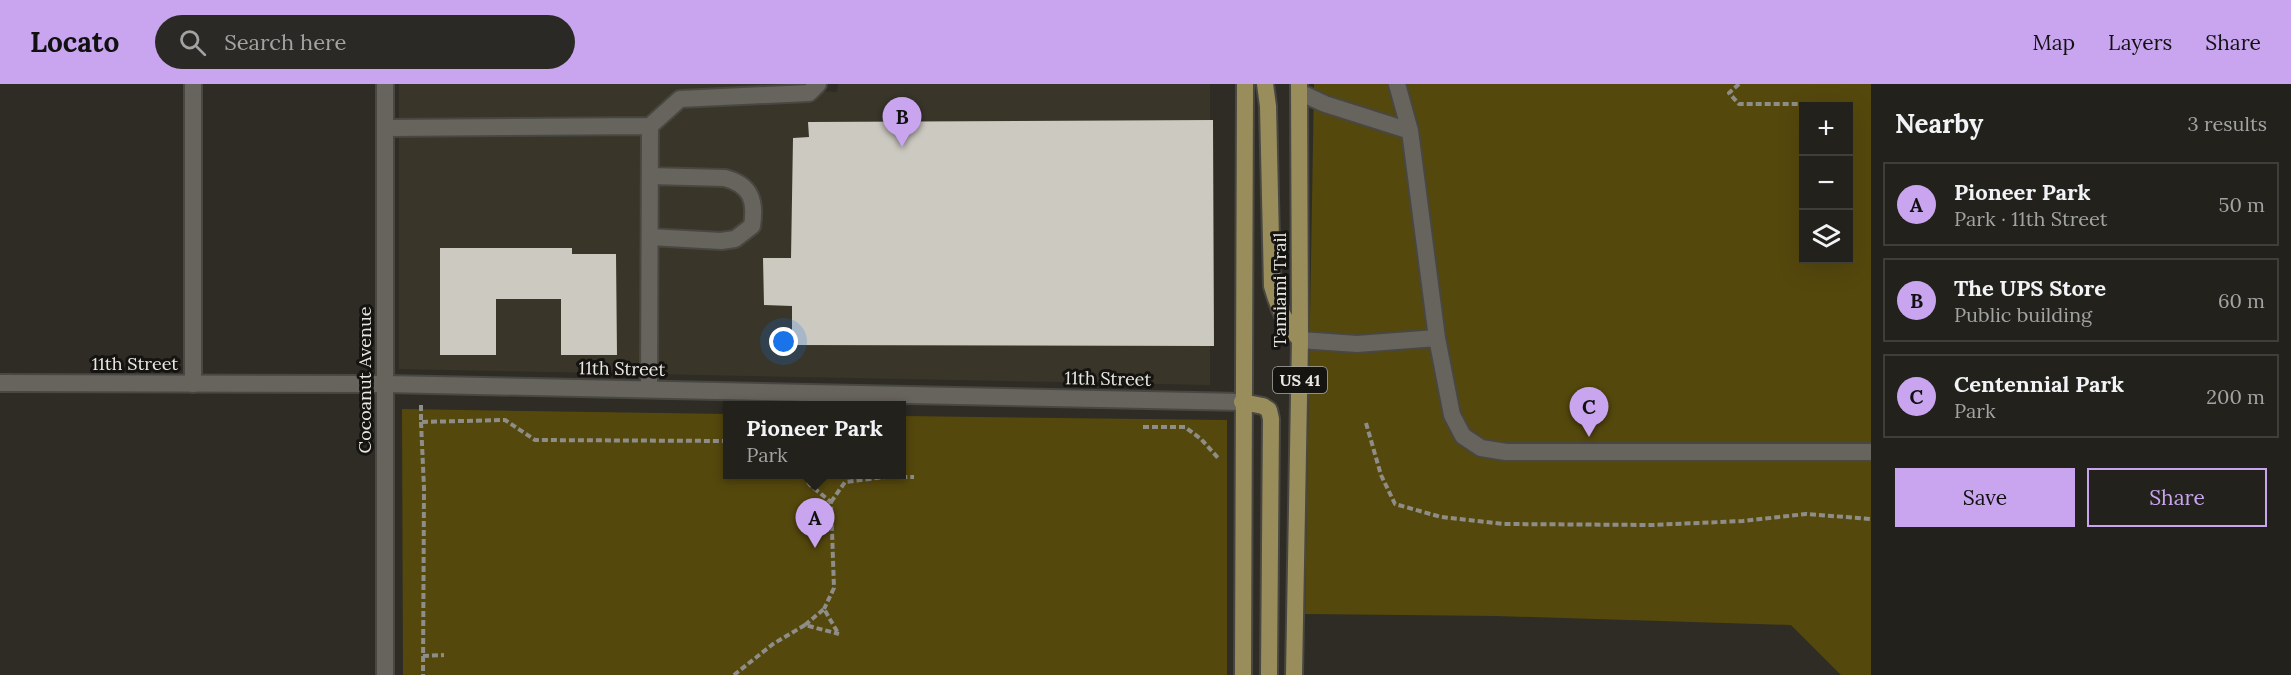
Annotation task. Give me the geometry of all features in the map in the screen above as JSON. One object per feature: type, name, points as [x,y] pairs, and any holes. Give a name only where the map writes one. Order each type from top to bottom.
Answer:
[{"type":"main road","name":"Tamiami Trail","points":[[1243,675],[1242,402],[1245,84]]},
{"type":"main road","points":[[1265,84],[1268,106],[1272,286],[1278,306],[1288,326],[1300,340]]},
{"type":"main road","name":"Tamiami Trail","points":[[1294,675],[1300,340],[1299,88]]},
{"type":"main road","points":[[1242,402],[1263,406],[1269,410],[1271,418],[1269,675]]},
{"type":"street","points":[[192,384],[193,84]]},
{"type":"street","name":"Cocoanut Avenue","points":[[385,84],[385,675]]},
{"type":"street","points":[[385,128],[650,126],[680,99],[728,90],[809,93],[818,84]]},
{"type":"street","points":[[1397,84],[1410,132],[1437,338],[1452,416],[1463,436],[1481,448],[1506,452],[1871,452]]},
{"type":"street","points":[[1299,88],[1325,104],[1410,132]]},
{"type":"street","points":[[649,389],[650,126]]},
{"type":"street","points":[[650,176],[725,178],[735,181],[751,195],[754,211],[752,226],[735,239],[721,241],[650,237]]},
{"type":"street","points":[[1300,340],[1357,344],[1437,338]]},
{"type":"street","name":"11th Street","points":[[0,383],[385,384],[1242,402]]},
{"type":"path","points":[[1739,84],[1729,93],[1739,104],[1799,104]]},
{"type":"path","points":[[421,385],[424,488],[423,675]]},
{"type":"path","points":[[421,422],[505,420],[535,440],[723,441]]},
{"type":"path","points":[[1366,423],[1381,475],[1395,504],[1441,517],[1504,524],[1640,525],[1743,521],[1806,514],[1871,519]]},
{"type":"path","points":[[1143,427],[1185,427],[1201,439],[1219,459]]},
{"type":"path","points":[[906,477],[914,477]]},
{"type":"path","points":[[806,479],[810,485],[831,502]]},
{"type":"path","points":[[734,675],[773,644],[805,625],[824,609],[834,588],[831,502],[846,482],[869,479]]},
{"type":"path","points":[[805,625],[839,634],[824,609]]},
{"type":"path","points":[[423,656],[444,655]]},
{"type":"shaded area","points":[[399,84],[810,84],[811,91],[837,92],[838,84],[1210,84],[1210,385],[399,369]]},
{"type":"shaded area","points":[[1314,84],[1871,84],[1871,675],[1841,675],[1791,625],[1496,616],[1305,614]]},
{"type":"shaded area","points":[[402,409],[723,414],[723,479],[906,479],[906,416],[1227,420],[1227,675],[403,675]]},
{"type":"building","points":[[1213,120],[1214,346],[792,345],[792,306],[764,305],[763,258],[791,258],[793,138],[809,137],[808,122]]},
{"type":"building","points":[[440,248],[572,248],[572,254],[616,254],[617,355],[561,355],[561,299],[496,299],[496,355],[440,355]]},
{"type":"place","name":"The UPS Store","points":[[902,147]]},
{"type":"place","name":"Centennial Park","points":[[1589,437]]},
{"type":"place","name":"Pioneer Park","points":[[815,548]]}]
